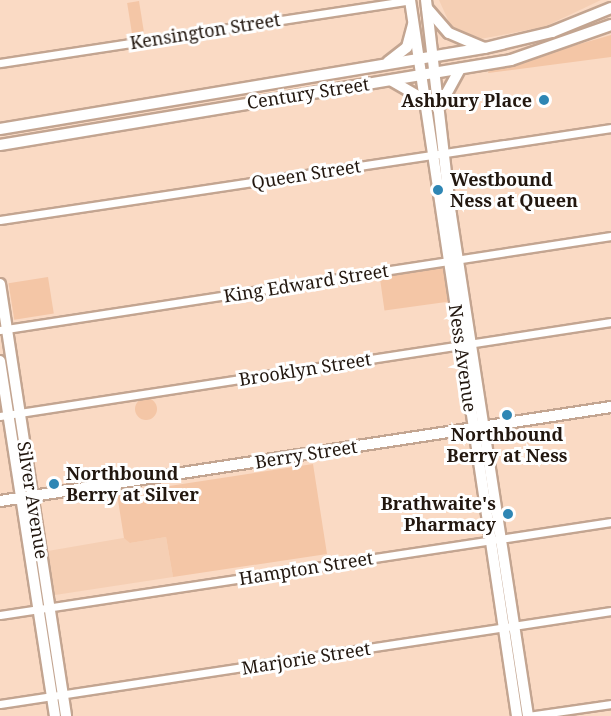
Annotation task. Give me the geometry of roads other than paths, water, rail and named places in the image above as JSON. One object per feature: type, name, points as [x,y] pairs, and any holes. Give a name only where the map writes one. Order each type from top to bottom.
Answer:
[{"type":"main road","name":"Ness Avenue","points":[[410,0],[430,155],[453,260],[496,539],[509,627],[518,716]]},
{"type":"main road","points":[[585,20],[611,0]]},
{"type":"main road","name":"Ness Avenue","points":[[426,4],[444,153],[453,260]]},
{"type":"main road","points":[[426,4],[448,33],[485,48]]},
{"type":"main road","name":"Century Street","points":[[0,129],[485,48],[585,20],[611,8]]},
{"type":"main road","points":[[382,66],[407,47],[413,25]]},
{"type":"main road","name":"Century Street","points":[[0,145],[460,69],[542,52],[611,27]]},
{"type":"main road","points":[[438,109],[460,69]]},
{"type":"main road","points":[[389,80],[422,98]]},
{"type":"main road","name":"Silver Avenue","points":[[0,284],[9,414]]},
{"type":"main road","name":"Silver Avenue","points":[[0,361],[27,497],[58,695],[66,716]]},
{"type":"main road","name":"Berry Street","points":[[0,501],[611,407]]},
{"type":"main road","name":"Ness Avenue","points":[[509,627],[528,716]]},
{"type":"main road","name":"Silver Avenue","points":[[55,716],[58,695]]},
{"type":"street","name":"Kensington Street","points":[[0,63],[410,0]]},
{"type":"street","name":"Queen Street","points":[[0,220],[611,128]]},
{"type":"street","name":"King Edward Street","points":[[3,329],[611,236]]},
{"type":"street","name":"Brooklyn Street","points":[[9,414],[611,322]]},
{"type":"street","name":"Hampton Street","points":[[0,615],[611,522]]},
{"type":"street","name":"Marjorie Street","points":[[0,704],[611,611]]},
{"type":"street","points":[[528,716],[611,704]]},
{"type":"place","name":"Ashbury Place","points":[[544,100]]},
{"type":"place","name":"Westbound Ness at Queen","points":[[438,190]]},
{"type":"place","name":"Northbound Berry at Ness","points":[[507,415]]},
{"type":"place","name":"Northbound Berry at Silver","points":[[54,484]]},
{"type":"place","name":"Brathwaite's Pharmacy","points":[[508,514]]}]
